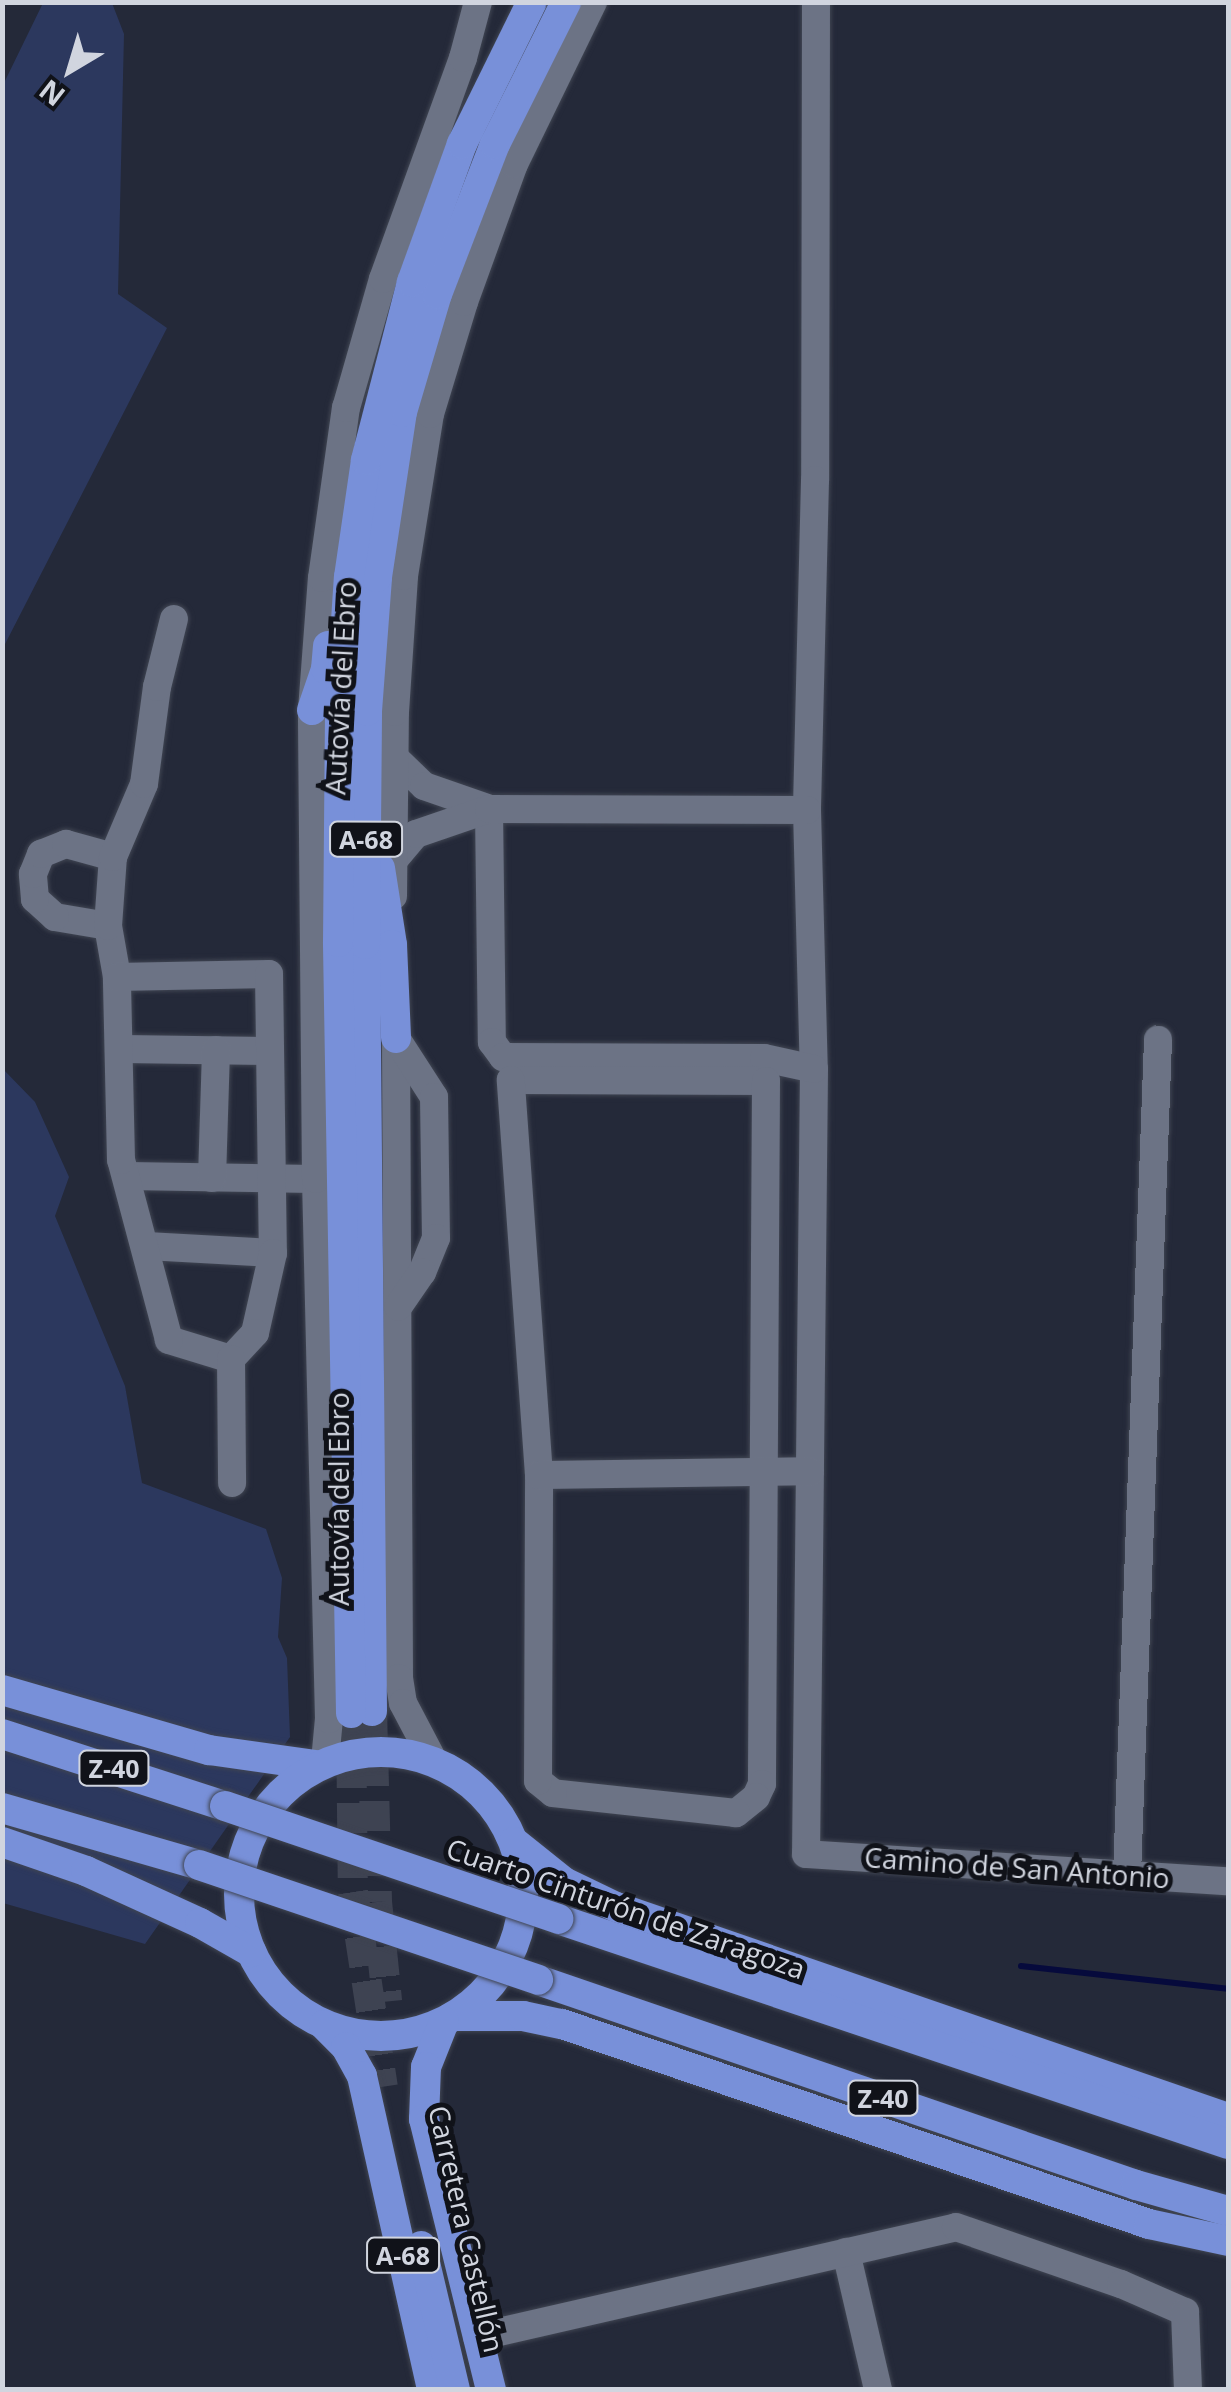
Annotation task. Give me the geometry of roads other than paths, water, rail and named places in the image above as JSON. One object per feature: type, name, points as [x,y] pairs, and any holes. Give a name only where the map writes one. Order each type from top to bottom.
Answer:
[{"type":"highway","name":"Autovía del Ebro","points":[[532,2],[448,180],[396,336],[366,460],[349,577],[340,711],[338,1007],[362,1712],[366,776],[377,576],[402,412],[437,294],[478,186],[566,2]]},
{"type":"highway","points":[[312,710],[326,669],[347,490],[366,460]]},
{"type":"highway","points":[[366,776],[392,945],[396,1038]]},
{"type":"highway","points":[[2,1690],[209,1750],[321,1763],[393,1752],[434,1762],[482,1794],[514,1842],[564,1882],[616,1907],[1228,2118]]},
{"type":"highway","name":"Cuarto Cinturón de Zaragoza","points":[[2,1734],[1228,2144]]},
{"type":"highway","points":[[321,1763],[276,1797],[247,1844],[238,1899],[251,1952],[280,1994],[322,2024],[383,2036],[450,2019],[523,2016],[562,2024],[1149,2224],[1228,2241]]},
{"type":"highway","name":"Z-40","points":[[2,1808],[200,1865],[1118,2179],[1228,2212]]},
{"type":"highway","points":[[2,1842],[100,1878],[200,1923],[251,1952]]},
{"type":"highway","points":[[491,2390],[461,2343],[423,2092],[426,2067],[450,2019],[494,1980],[517,1938],[524,1890],[514,1842]]},
{"type":"highway","name":"A-68","points":[[322,2024],[346,2046],[362,2076],[432,2390]]},
{"type":"highway","name":"Carretera Castellón","points":[[391,2085],[472,2390]]},
{"type":"highway","name":"Carretera Castellón","points":[[455,2390],[461,2343]]},
{"type":"street","points":[[321,1763],[330,1718],[316,1179],[312,710],[322,578],[346,408],[383,280],[463,58],[478,2]]},
{"type":"street","points":[[392,945],[395,758],[404,576],[430,414],[464,302],[514,164],[593,2]]},
{"type":"street","points":[[539,1475],[810,1471],[814,1069],[808,810],[815,480],[816,2]]},
{"type":"street","points":[[174,619],[158,687],[144,784],[113,857],[108,926],[117,977],[121,1160],[169,1340],[231,1359]]},
{"type":"street","points":[[395,758],[424,786],[488,809]]},
{"type":"street","points":[[488,809],[492,1042],[503,1057],[764,1058],[814,1069]]},
{"type":"street","points":[[393,861],[416,834],[488,809],[808,810]]},
{"type":"street","points":[[108,926],[55,916],[35,898],[32,874],[41,854],[66,844],[113,857]]},
{"type":"street","points":[[117,977],[269,974],[273,1252],[255,1333],[231,1359],[232,1483]]},
{"type":"street","points":[[396,1038],[434,1097],[436,1238],[422,1272],[398,1307]]},
{"type":"street","points":[[396,1038],[400,1678],[403,1703],[434,1762]]},
{"type":"street","points":[[1127,1874],[1158,1040]]},
{"type":"street","points":[[119,1049],[270,1050]]},
{"type":"street","points":[[212,1178],[216,1050]]},
{"type":"street","points":[[766,1081],[762,1784],[756,1797],[736,1813],[553,1793],[538,1781],[539,1475],[511,1080],[766,1081],[814,1069]]},
{"type":"street","points":[[1128,1836],[1143,1795],[1170,1146]]},
{"type":"street","points":[[126,1176],[316,1179]]},
{"type":"street","points":[[147,1246],[273,1252]]},
{"type":"street","name":"Camino de San Antonio","points":[[810,1471],[806,1854],[1228,1881]]},
{"type":"street","points":[[461,2343],[956,2226],[1122,2284],[1185,2312],[1188,2390]]},
{"type":"street","points":[[846,2252],[878,2390]]},
{"type":"waterway","points":[[1021,1966],[1228,1989]]},
{"type":"tunnel","points":[[372,1711],[377,1902],[387,2001]]},
{"type":"tunnel","points":[[351,1713],[353,1892],[383,2087]]}]
